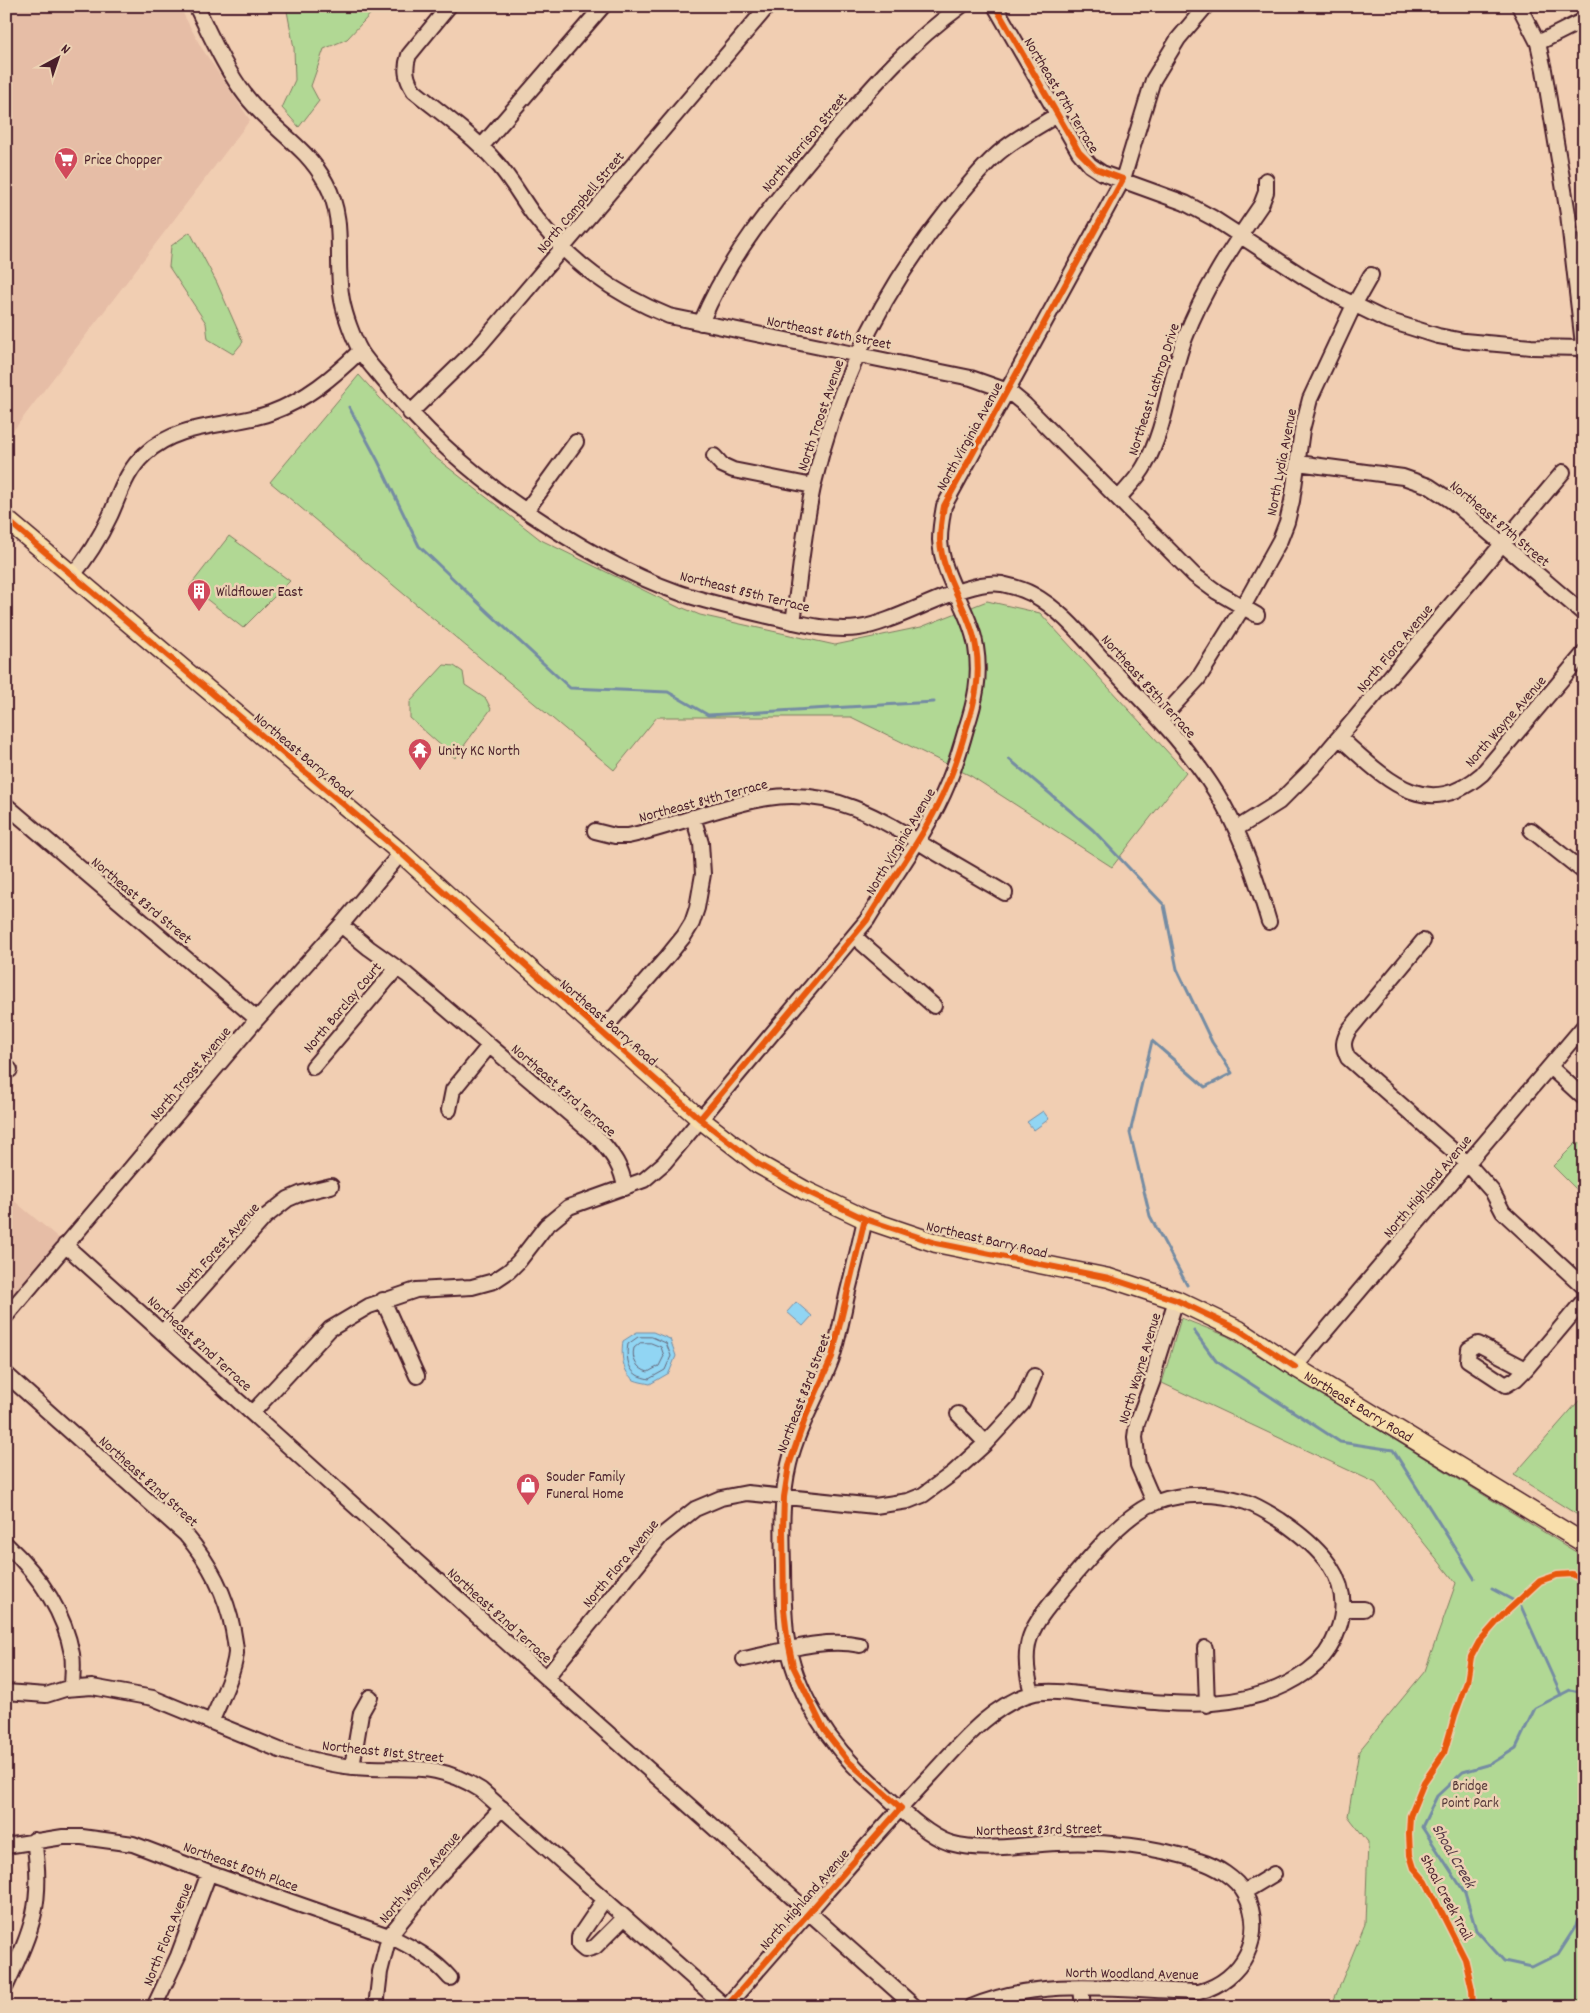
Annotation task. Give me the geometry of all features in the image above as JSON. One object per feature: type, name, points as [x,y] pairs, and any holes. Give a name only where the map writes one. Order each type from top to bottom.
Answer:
[{"type":"main road","name":"Northeast Barry Road","points":[[6,519],[401,853],[700,1119],[758,1164],[804,1190],[865,1219],[936,1243],[1109,1278],[1176,1300],[1239,1330],[1295,1367],[1584,1543]]},
{"type":"street","name":"Northeast 85th Terrace","points":[[196,6],[230,72],[245,96],[262,115],[298,146],[314,163],[334,199],[339,221],[339,282],[342,306],[360,351],[410,413],[460,461],[526,511],[581,546],[634,574],[673,590],[735,608],[794,622],[826,627],[857,628],[891,619],[989,582],[1006,585],[1032,594],[1068,622],[1160,720],[1200,766],[1236,829],[1254,872],[1269,922]]},
{"type":"street","name":"Northeast 86th Street","points":[[449,6],[409,55],[406,64],[408,82],[414,91],[481,147],[509,178],[533,214],[562,249],[603,282],[632,299],[669,316],[971,378],[1008,392],[1025,405],[1194,575],[1217,592],[1257,615]]},
{"type":"street","points":[[481,147],[603,6]]},
{"type":"street","name":"North Campbell Street","points":[[410,413],[480,345],[768,6]]},
{"type":"street","name":"North Harrison Street","points":[[701,323],[722,277],[754,228],[777,199],[893,63],[924,34],[961,6]]},
{"type":"street","name":"Northeast 87th Terrace","points":[[995,6],[1079,152],[1090,165],[1102,173],[1185,203],[1213,218],[1307,279],[1384,319],[1438,336],[1464,341],[1583,351]]},
{"type":"street","points":[[1123,179],[1153,80],[1178,39],[1206,6]]},
{"type":"street","points":[[1519,6],[1538,43],[1544,70],[1568,214],[1583,351]]},
{"type":"street","points":[[1538,43],[1584,20]]},
{"type":"street","name":"North Troost Avenue","points":[[794,622],[813,486],[822,448],[842,388],[857,354],[893,286],[929,233],[970,182],[1006,148],[1057,115]]},
{"type":"street","name":"North Virginia Avenue","points":[[253,1412],[330,1329],[369,1306],[416,1290],[472,1287],[494,1281],[520,1261],[546,1226],[557,1215],[582,1201],[625,1188],[644,1180],[654,1173],[855,937],[917,841],[948,784],[974,702],[978,683],[976,645],[943,558],[940,541],[944,506],[1123,179]]},
{"type":"street","name":"Northeast Lathrop Drive","points":[[1119,498],[1144,467],[1154,449],[1187,332],[1211,282],[1261,205],[1266,192],[1266,180]]},
{"type":"street","name":"North Lydia Avenue","points":[[1160,720],[1198,679],[1271,559],[1287,522],[1302,430],[1310,399],[1354,305],[1371,275]]},
{"type":"street","points":[[73,575],[100,537],[120,490],[131,470],[145,454],[170,436],[197,428],[240,422],[270,413],[300,400],[321,386],[360,351]]},
{"type":"street","points":[[526,511],[576,442]]},
{"type":"street","points":[[714,456],[722,464],[733,470],[813,486]]},
{"type":"street","name":"Northeast 87th Street","points":[[1298,463],[1404,476],[1441,493],[1584,614]]},
{"type":"street","name":"North Flora Avenue","points":[[1236,829],[1279,802],[1340,738],[1563,472]]},
{"type":"street","name":"North Wayne Avenue","points":[[1340,738],[1399,787],[1427,796],[1452,793],[1467,786],[1482,774],[1584,653]]},
{"type":"street","name":"Northeast 84th Terrace","points":[[595,830],[615,836],[628,836],[754,800],[806,796],[836,801],[865,811],[1005,893]]},
{"type":"street","name":"Northeast 83rd Street","points":[[6,805],[258,1019]]},
{"type":"street","points":[[601,1032],[667,957],[692,923],[698,908],[703,874],[700,843],[694,817]]},
{"type":"street","points":[[1531,830],[1584,872]]},
{"type":"street","name":"North Troost Avenue","points":[[6,1316],[401,853]]},
{"type":"street","name":"Northeast 83rd Terrace","points":[[341,925],[408,975],[600,1140],[618,1162],[625,1188]]},
{"type":"street","points":[[855,937],[934,1006]]},
{"type":"street","points":[[1423,942],[1349,1030],[1343,1041],[1343,1048],[1348,1058],[1468,1163],[1492,1191],[1504,1212],[1584,1287]]},
{"type":"street","name":"North Barclay Court","points":[[312,1067],[397,968]]},
{"type":"street","name":"North Highland Avenue","points":[[1295,1367],[1584,1026]]},
{"type":"street","name":"Northeast 83rd Terrace","points":[[450,1110],[453,1090],[489,1046]]},
{"type":"street","points":[[1550,1067],[1584,1098]]},
{"type":"street","name":"North Forest Avenue","points":[[164,1332],[265,1217],[288,1199],[330,1186]]},
{"type":"street","name":"Northeast 83rd Street","points":[[865,1219],[832,1358],[797,1439],[789,1465],[784,1497],[782,1529],[784,1610],[789,1650],[793,1666],[824,1730],[835,1746],[856,1768],[929,1832],[948,1842],[984,1848],[1067,1843],[1093,1843],[1143,1848],[1200,1861],[1230,1877],[1244,1892]]},
{"type":"street","name":"Northeast 82nd Terrace","points":[[66,1245],[546,1678],[915,2007]]},
{"type":"street","points":[[383,1300],[417,1376]]},
{"type":"street","name":"North Wayne Avenue","points":[[1154,1502],[1138,1465],[1135,1437],[1137,1423],[1153,1380],[1158,1357],[1176,1300]]},
{"type":"street","points":[[1526,1369],[1584,1300]]},
{"type":"street","name":"Northeast 82nd Street","points":[[6,1374],[185,1534],[208,1565],[225,1601],[231,1620],[236,1652],[226,1687],[211,1722]]},
{"type":"street","name":"North Flora Avenue","points":[[546,1678],[661,1536],[684,1516],[706,1503],[734,1495],[755,1493],[875,1506],[908,1501],[923,1495],[953,1473],[986,1443],[1022,1404],[1034,1376]]},
{"type":"street","points":[[958,1414],[986,1443]]},
{"type":"street","name":"North Highland Avenue","points":[[726,2007],[901,1808],[971,1732],[993,1714],[1032,1693],[1065,1693],[1207,1704],[1235,1702],[1257,1696],[1300,1677],[1318,1664],[1328,1652],[1338,1630],[1343,1609],[1338,1581],[1324,1557],[1289,1526],[1249,1503],[1216,1496],[1187,1496],[1154,1502]]},
{"type":"street","points":[[1032,1693],[1026,1666],[1026,1652],[1030,1635],[1038,1620],[1108,1537],[1154,1502]]},
{"type":"street","points":[[6,1544],[35,1574],[57,1610],[73,1655],[72,1688]]},
{"type":"street","points":[[1343,1609],[1364,1609]]},
{"type":"street","points":[[744,1659],[822,1642],[844,1642],[860,1645]]},
{"type":"street","points":[[1205,1648],[1207,1704]]},
{"type":"street","name":"Northeast 81st Street","points":[[6,1692],[46,1695],[72,1688],[101,1688],[153,1698],[282,1751],[302,1757],[352,1767],[415,1767],[446,1772],[468,1781],[502,1808],[726,2007]]},
{"type":"street","points":[[352,1767],[361,1713],[370,1697]]},
{"type":"street","name":"North Wayne Avenue","points":[[376,2007],[380,1972],[389,1936],[434,1881],[502,1808]]},
{"type":"street","name":"Northeast 80th Place","points":[[6,1846],[34,1840],[82,1837],[133,1844],[209,1873],[389,1936],[404,1943],[440,1966],[450,1978]]},
{"type":"street","points":[[6,1986],[29,1934],[34,1917],[39,1882],[34,1840]]},
{"type":"street","name":"North Flora Avenue","points":[[154,2007],[178,1956],[209,1873]]},
{"type":"street","points":[[1244,1892],[1274,1874]]},
{"type":"street","name":"North Woodland Avenue","points":[[971,2007],[986,2000],[1022,1991],[1114,1986],[1199,1992],[1212,1988],[1226,1980],[1238,1969],[1245,1958],[1253,1932],[1251,1908],[1244,1892]]},
{"type":"street","points":[[604,1900],[580,1937],[579,1945],[585,1950],[595,1947],[624,1918]]},
{"type":"street","points":[[1081,1988],[1083,2007]]},
{"type":"shaded area","points":[[6,6],[179,6],[201,47],[250,120],[6,440]]},
{"type":"shaded area","points":[[6,1194],[61,1240],[6,1305]]},
{"type":"green space","points":[[289,6],[378,6],[347,39],[324,49],[311,86],[319,101],[299,127],[282,108],[295,80],[294,48],[287,11]]},
{"type":"green space","points":[[190,232],[217,283],[243,342],[233,354],[208,339],[206,323],[169,267],[171,246]]},
{"type":"green space","points":[[359,375],[431,454],[541,540],[682,609],[700,615],[835,645],[921,627],[987,601],[1040,613],[1186,772],[1112,867],[971,776],[851,717],[657,717],[614,770],[270,482]]},
{"type":"green space","points":[[229,536],[290,581],[243,628],[190,586]]},
{"type":"green space","points":[[444,665],[454,666],[463,672],[465,685],[486,699],[491,709],[455,758],[410,718],[410,702]]},
{"type":"green space","points":[[1576,1143],[1584,1145],[1584,1197],[1553,1166]]},
{"type":"green space","name":"Bridge Point Park","points":[[1181,1318],[1227,1336],[1584,1557],[1584,2007],[1331,2007],[1365,1924],[1368,1842],[1348,1816],[1359,1751],[1425,1671],[1456,1583],[1376,1483],[1162,1383]]},
{"type":"green space","points":[[1584,1395],[1584,1519],[1514,1475]]},
{"type":"water","points":[[1043,1111],[1049,1119],[1034,1130],[1027,1122]]},
{"type":"water","points":[[796,1302],[812,1316],[803,1326],[787,1312]]},
{"type":"water","points":[[637,1332],[653,1332],[670,1339],[676,1356],[669,1373],[650,1384],[634,1380],[630,1377],[623,1362],[623,1341]]},
{"type":"waterway","points":[[349,407],[378,461],[419,546],[570,688],[668,692],[708,715],[934,702]]},
{"type":"waterway","points":[[1009,759],[1093,830],[1164,905],[1177,969],[1212,1042],[1232,1073],[1205,1087],[1152,1041],[1130,1133],[1150,1216],[1187,1285]]},
{"type":"waterway","points":[[1194,1331],[1216,1361],[1340,1442],[1393,1450],[1474,1578]]},
{"type":"waterway","points":[[1492,1589],[1520,1604],[1561,1695]]},
{"type":"waterway","name":"Shoal Creek","points":[[1584,1693],[1570,1690],[1535,1708],[1516,1748],[1491,1764],[1463,1772],[1437,1796],[1422,1827],[1465,1893],[1476,1930],[1504,1961],[1532,1967],[1558,1954],[1576,1926],[1584,1899]]},
{"type":"cycle path","points":[[700,1119],[867,920],[921,836],[940,801],[953,770],[969,719],[976,689],[978,669],[973,633],[942,554],[940,536],[944,506],[1123,179],[1096,169],[1079,152],[995,6]]},
{"type":"cycle path","points":[[6,519],[401,853],[700,1119],[758,1164],[804,1190],[865,1219],[936,1243],[1109,1278],[1176,1300],[1239,1330],[1295,1367]]},
{"type":"cycle path","points":[[726,2007],[901,1808],[848,1761],[824,1730],[793,1666],[784,1609],[784,1497],[789,1465],[806,1416],[832,1357],[865,1219]]},
{"type":"cycle path","name":"Shoal Creek Trail","points":[[1473,2007],[1472,1989],[1465,1959],[1426,1882],[1414,1868],[1410,1855],[1410,1816],[1424,1782],[1444,1753],[1467,1682],[1471,1657],[1479,1642],[1502,1616],[1540,1581],[1557,1575],[1572,1574],[1581,1579]]},
{"type":"place","name":"Price Chopper","points":[[66,180]]},
{"type":"place","name":"Wildflower East","points":[[199,612]]},
{"type":"place","name":"Unity KC North","points":[[420,771]]},
{"type":"place","name":"Souder Family Funeral Home","points":[[528,1506]]}]
